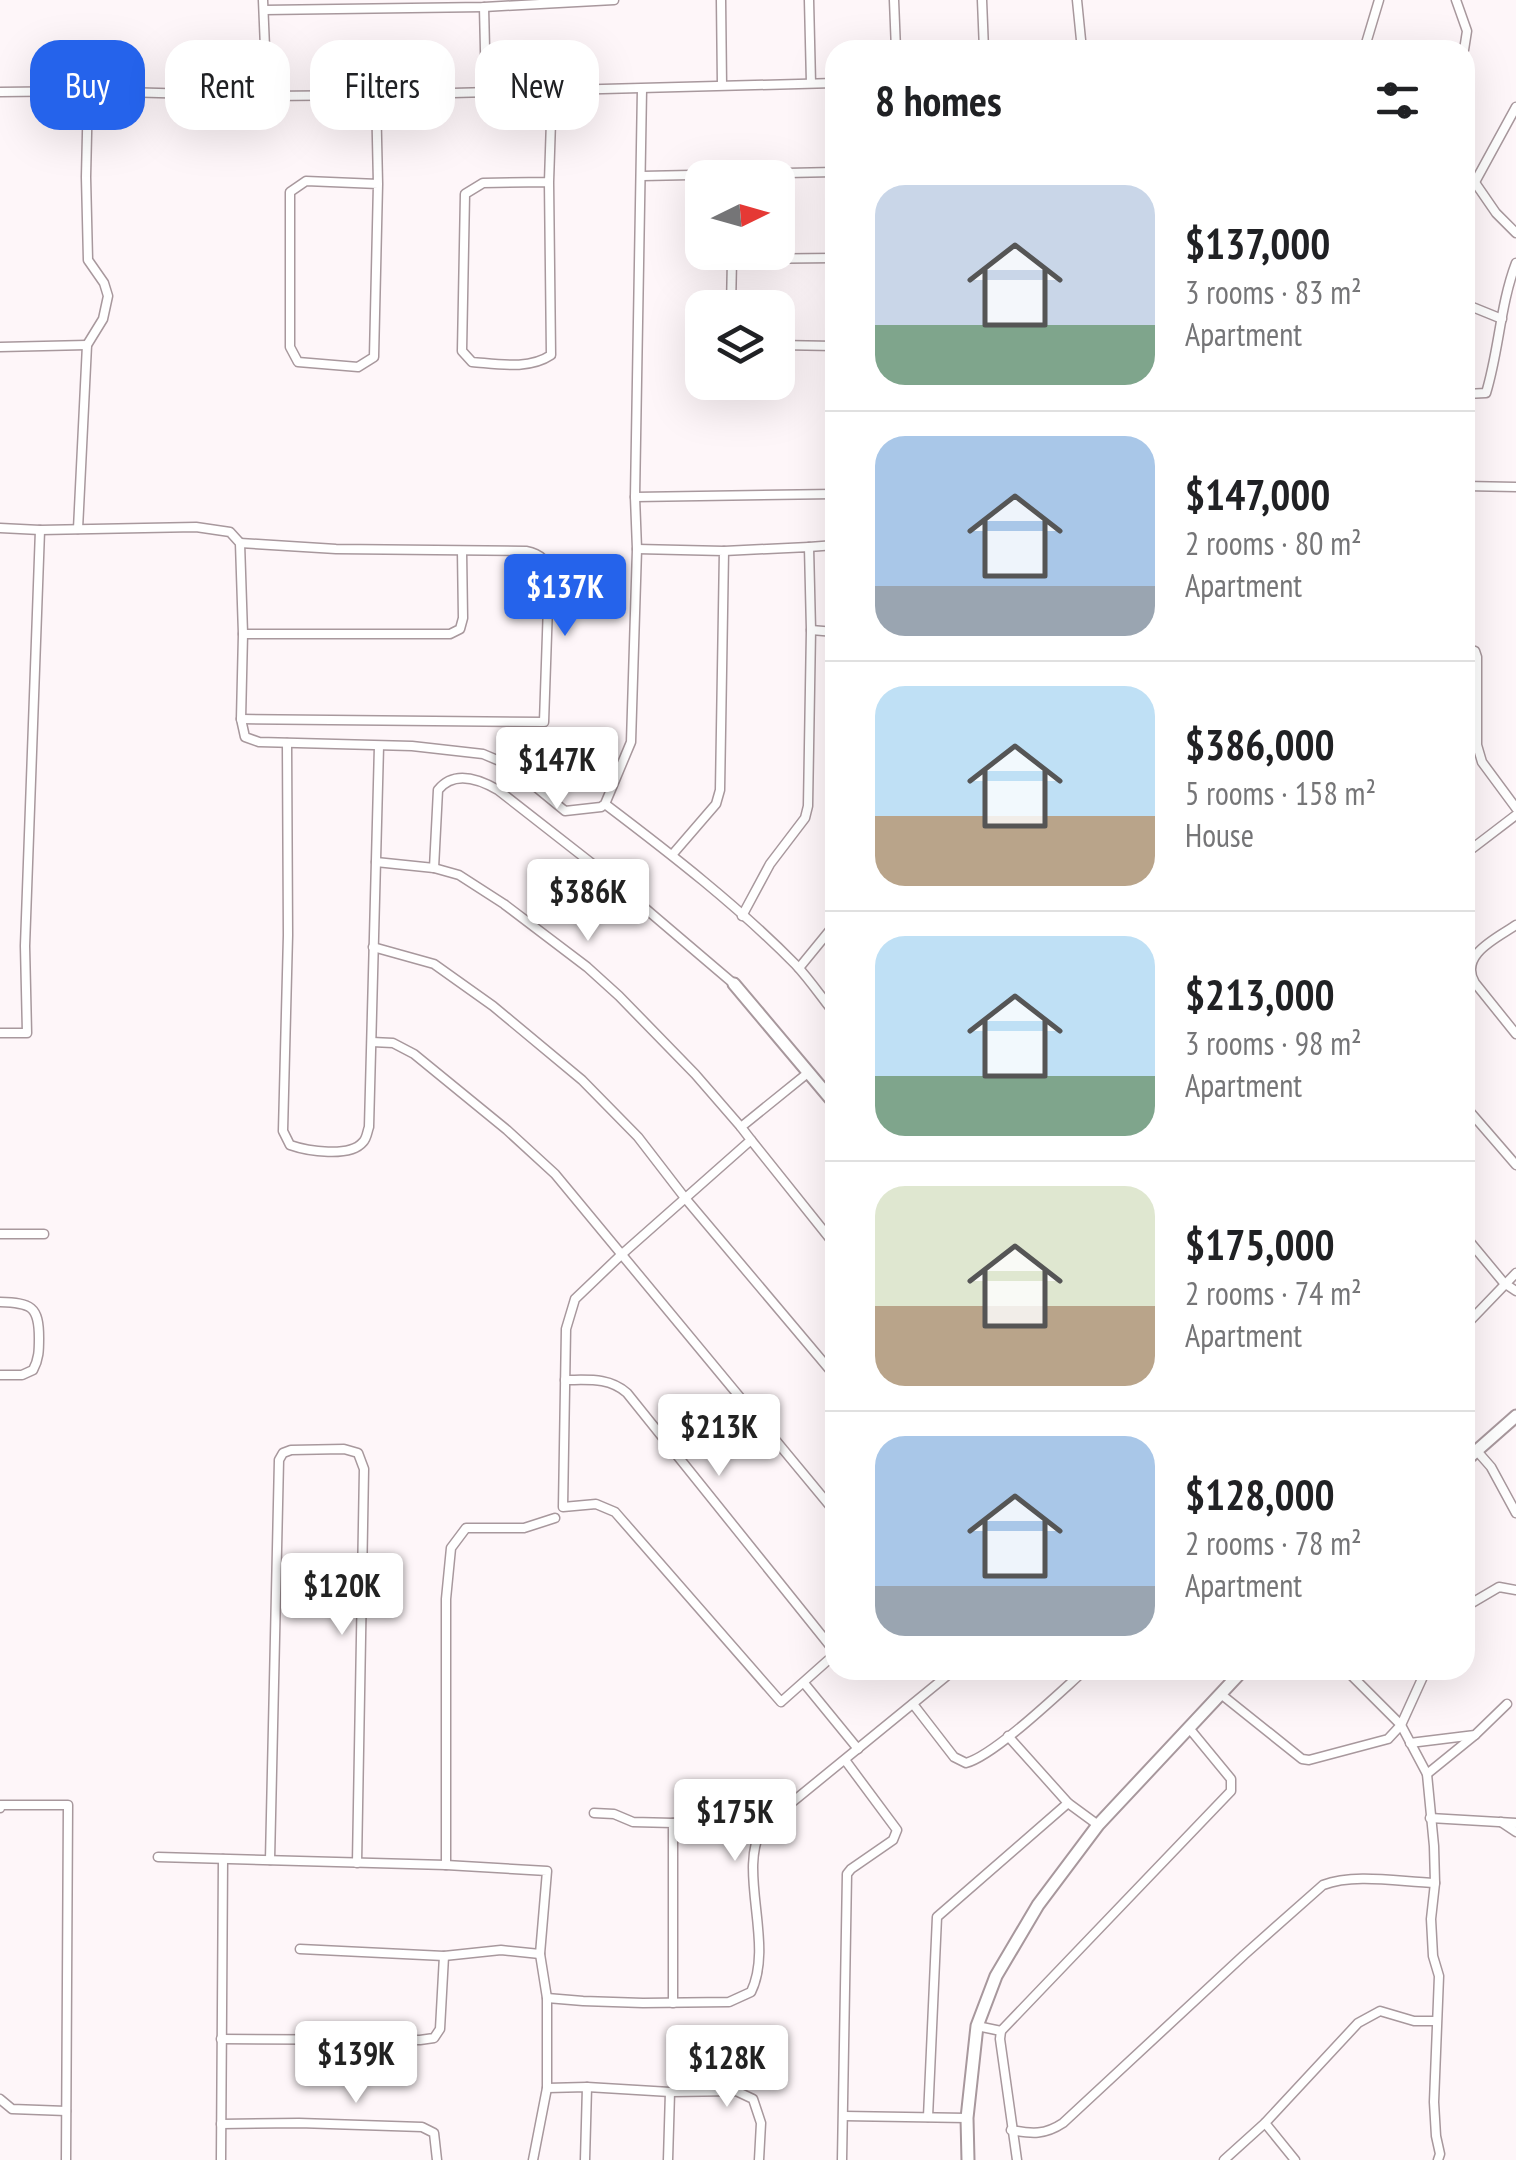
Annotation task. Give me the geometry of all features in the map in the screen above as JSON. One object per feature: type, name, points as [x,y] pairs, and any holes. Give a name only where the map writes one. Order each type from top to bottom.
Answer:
[{"type":"street","points":[[265,40],[264,5],[484,7],[614,0]]},
{"type":"street","points":[[721,0],[722,86]]},
{"type":"street","points":[[809,0],[812,83]]},
{"type":"street","points":[[894,0],[896,40]]},
{"type":"street","points":[[982,0],[984,40]]},
{"type":"street","points":[[1077,0],[1081,40]]},
{"type":"street","points":[[1367,40],[1379,0]]},
{"type":"street","points":[[1456,0],[1467,31],[1466,40]]},
{"type":"street","points":[[484,7],[485,40]]},
{"type":"street","points":[[599,89],[825,83]]},
{"type":"street","points":[[0,528],[213,528],[230,532],[240,543],[241,719],[245,737],[259,742],[412,746],[492,756],[509,765],[564,812],[606,804],[631,742],[642,89]]},
{"type":"street","points":[[0,92],[30,92]]},
{"type":"street","points":[[1516,107],[1475,182],[1496,213],[1516,233]]},
{"type":"street","points":[[78,529],[87,345],[98,331],[108,296],[88,260],[87,130]]},
{"type":"street","points":[[377,130],[378,184],[374,358],[358,367],[298,362],[290,347],[290,192],[306,181],[378,184]]},
{"type":"street","points":[[550,182],[484,183],[465,194],[462,351],[472,362],[514,365],[540,362],[551,355],[551,130]]},
{"type":"street","points":[[795,173],[825,172]]},
{"type":"street","points":[[642,176],[685,176]]},
{"type":"street","points":[[795,257],[825,258]]},
{"type":"street","points":[[1475,394],[1486,393],[1516,264]]},
{"type":"street","points":[[1475,308],[1502,318]]},
{"type":"street","points":[[0,346],[87,345]]},
{"type":"street","points":[[795,346],[825,346]]},
{"type":"street","points":[[1475,486],[1516,487]]},
{"type":"street","points":[[635,497],[825,494]]},
{"type":"street","points":[[0,1033],[27,1033],[26,946],[40,530]]},
{"type":"street","points":[[240,543],[336,549],[526,551],[545,560],[549,576],[544,722],[241,719]]},
{"type":"street","points":[[637,549],[724,551],[825,546]]},
{"type":"street","points":[[742,916],[770,864],[805,818],[809,790],[809,547]]},
{"type":"street","points":[[243,634],[450,634],[460,628],[463,618],[462,551]]},
{"type":"street","points":[[672,856],[716,804],[720,790],[724,551]]},
{"type":"street","points":[[811,630],[825,631]]},
{"type":"street","points":[[1475,653],[1477,745],[1516,812],[1475,846]]},
{"type":"street","points":[[288,742],[283,1131],[290,1145],[328,1152],[354,1149],[362,1144],[368,1127],[379,746]]},
{"type":"street","points":[[434,868],[438,790],[444,782],[456,778],[483,781],[599,869],[734,984],[825,1091]]},
{"type":"street","points":[[606,804],[742,916],[799,968],[825,1001]]},
{"type":"street","points":[[376,862],[434,868],[467,879],[587,967],[695,1074],[825,1232]]},
{"type":"street","points":[[1475,955],[1516,924]]},
{"type":"street","points":[[799,968],[825,936]]},
{"type":"street","points":[[374,947],[434,964],[493,1006],[582,1080],[638,1136],[825,1364]]},
{"type":"street","points":[[1475,984],[1516,1034]]},
{"type":"street","points":[[372,1042],[404,1047],[555,1174],[825,1500]]},
{"type":"street","points":[[741,1127],[810,1072]]},
{"type":"street","points":[[1475,1118],[1516,1166]]},
{"type":"street","points":[[751,1140],[574,1300],[566,1329],[564,1507],[596,1504],[616,1512],[781,1702],[825,1663]]},
{"type":"street","points":[[0,1234],[44,1234]]},
{"type":"street","points":[[1475,1248],[1504,1283],[1516,1291]]},
{"type":"street","points":[[1475,1315],[1516,1273]]},
{"type":"street","points":[[0,1302],[27,1305],[39,1320],[39,1357],[33,1370],[22,1375],[0,1375]]},
{"type":"street","points":[[565,1380],[598,1380],[627,1393],[825,1640]]},
{"type":"street","points":[[1516,1416],[1477,1451],[1492,1467],[1516,1513]]},
{"type":"street","points":[[270,1860],[279,1460],[283,1452],[291,1450],[344,1449],[358,1453],[364,1469],[358,1863]]},
{"type":"street","points":[[446,1865],[446,1599],[452,1548],[466,1528],[524,1528],[555,1518]]},
{"type":"street","points":[[1475,1602],[1500,1588],[1516,1590]]},
{"type":"street","points":[[547,1998],[729,2002],[752,1992],[758,1967],[754,1846],[763,1826],[942,1680]]},
{"type":"street","points":[[913,1704],[954,1757],[960,1762],[972,1762],[1073,1680]]},
{"type":"street","points":[[968,2160],[967,2118],[977,2026],[996,1976],[1038,1905],[1098,1825],[1236,1680]]},
{"type":"street","points":[[1356,1680],[1401,1724],[1427,1774],[1434,1846],[1433,1956],[1439,1976],[1434,2102],[1438,2160]]},
{"type":"street","points":[[1222,1696],[1302,1759],[1309,1760],[1388,1738],[1401,1724],[1421,1680]]},
{"type":"street","points":[[804,1683],[858,1749]]},
{"type":"street","points":[[1427,1774],[1507,1704]]},
{"type":"street","points":[[1000,2031],[1231,1790],[1231,1779],[1189,1728]]},
{"type":"street","points":[[1410,1742],[1475,1735]]},
{"type":"street","points":[[1008,1736],[1068,1802],[1098,1825]]},
{"type":"street","points":[[842,2160],[847,1874],[897,1834],[894,1824],[844,1760]]},
{"type":"street","points":[[928,2117],[937,1918],[1068,1802]]},
{"type":"street","points":[[0,1808],[68,1805],[66,2160]]},
{"type":"street","points":[[594,1813],[614,1814],[633,1822],[674,1824],[748,1817],[763,1826]]},
{"type":"street","points":[[1430,1818],[1516,1823]]},
{"type":"street","points":[[1501,1822],[1516,1832]]},
{"type":"street","points":[[673,2003],[674,1824]]},
{"type":"street","points":[[158,1857],[548,1871],[540,1954],[547,1998],[547,2088],[533,2160]]},
{"type":"street","points":[[221,2160],[224,1859]]},
{"type":"street","points":[[1012,2130],[1036,2134],[1063,2123],[1322,1885],[1354,1879],[1435,1884]]},
{"type":"street","points":[[300,1949],[444,1956],[500,1950],[540,1954]]},
{"type":"street","points":[[221,2038],[434,2038],[440,2030],[444,1956]]},
{"type":"street","points":[[1224,2160],[1265,2123],[1358,2023],[1380,2011],[1414,2021],[1436,2021]]},
{"type":"street","points":[[977,2026],[1000,2031]]},
{"type":"street","points":[[1000,2031],[1017,2160]]},
{"type":"street","points":[[585,2160],[588,2087]]},
{"type":"street","points":[[547,2088],[736,2091],[752,2099],[761,2123],[759,2160]]},
{"type":"street","points":[[668,2160],[670,2092]]},
{"type":"street","points":[[0,2099],[12,2109],[66,2111]]},
{"type":"street","points":[[844,2116],[967,2118]]},
{"type":"street","points":[[1265,2123],[1294,2160]]},
{"type":"street","points":[[220,2124],[422,2127],[434,2133],[437,2160]]}]
